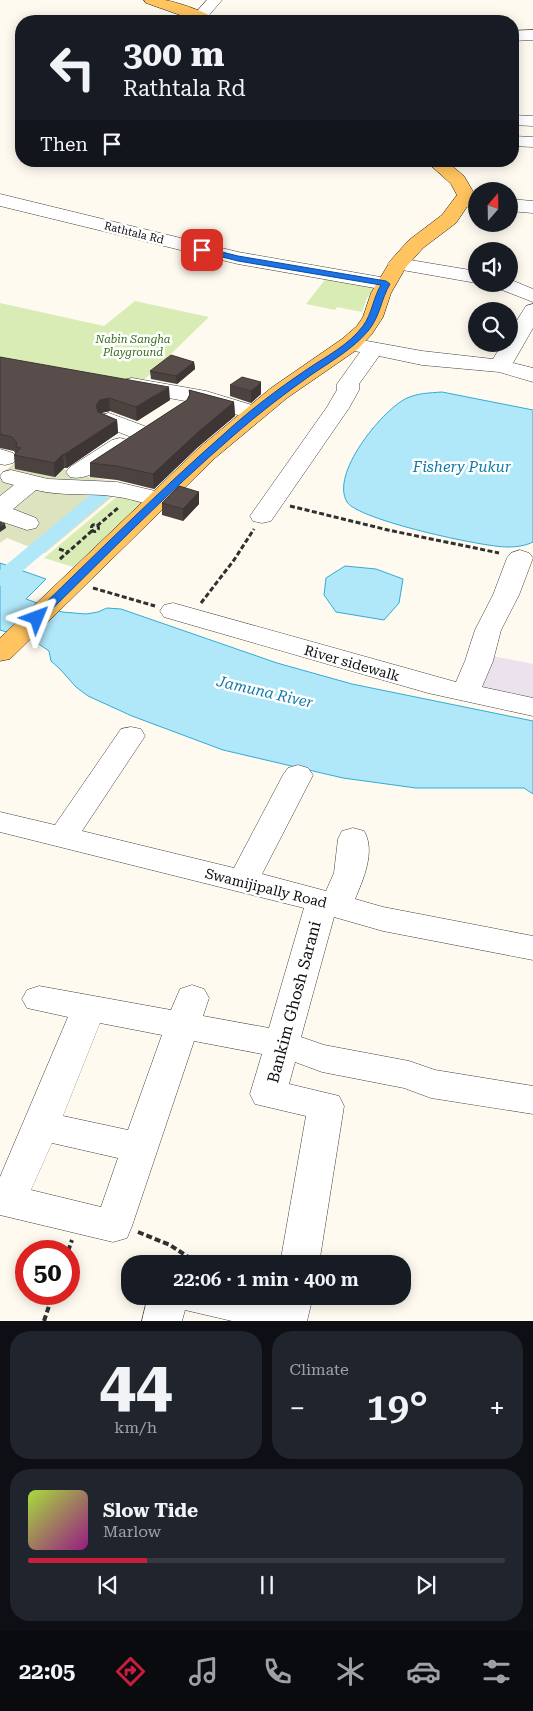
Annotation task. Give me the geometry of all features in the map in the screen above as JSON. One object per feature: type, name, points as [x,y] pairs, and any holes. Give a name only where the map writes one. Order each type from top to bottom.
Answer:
[{"type":"main road","points":[[151,0],[194,15]]},
{"type":"main road","points":[[443,167],[454,176],[468,198]]},
{"type":"main road","points":[[0,652],[159,499],[247,418],[287,387],[350,344],[365,330],[373,317],[380,293],[398,264],[416,244],[468,203]]},
{"type":"street","points":[[207,15],[215,0]]},
{"type":"street","points":[[519,36],[533,35]]},
{"type":"street","points":[[519,120],[533,121]]},
{"type":"street","points":[[519,141],[533,142]]},
{"type":"street","name":"Rathtala Rd","points":[[0,200],[238,258],[386,284]]},
{"type":"street","points":[[518,206],[533,207]]},
{"type":"street","points":[[398,264],[468,276]]},
{"type":"street","points":[[518,290],[533,296]]},
{"type":"street","points":[[500,366],[533,310]]},
{"type":"street","points":[[350,344],[422,358],[500,366],[533,375]]},
{"type":"street","points":[[268,509],[338,408],[348,390],[348,384],[374,348]]},
{"type":"street","points":[[160,418],[109,388],[206,398],[247,418]]},
{"type":"street","points":[[109,420],[160,418],[200,411],[247,418]]},
{"type":"street","points":[[78,472],[160,418]]},
{"type":"street","points":[[27,523],[12,489],[48,486],[117,489],[159,499]]},
{"type":"street","points":[[465,693],[479,660],[488,630],[506,595],[520,558]]},
{"type":"street","name":"River sidewalk","points":[[181,614],[350,663],[465,693],[533,707]]},
{"type":"street","points":[[62,838],[131,736]]},
{"type":"street","points":[[244,881],[298,775]]},
{"type":"street","name":"Swamijipally Road","points":[[1,824],[244,881],[383,919],[533,948]]},
{"type":"street","name":"Bankim Ghosh Sarani","points":[[301,1255],[326,1106],[268,1094],[282,1044],[329,904],[350,873],[353,839]]},
{"type":"street","points":[[39,999],[89,1008],[187,1012],[322,1058],[409,1075],[431,1084],[533,1100]]},
{"type":"street","points":[[89,1008],[41,1126],[4,1200],[113,1226],[187,1012]]},
{"type":"street","points":[[41,1126],[140,1148]]},
{"type":"street","points":[[162,1321],[166,1305]]},
{"type":"street","points":[[252,1305],[285,1310]]},
{"type":"path","points":[[85,525],[99,529],[97,526],[134,493]]},
{"type":"path","points":[[74,582],[181,614],[207,596],[268,509],[388,530],[520,558]]},
{"type":"path","points":[[60,559],[92,528]]},
{"type":"path","points":[[59,549],[68,552]]},
{"type":"path","points":[[113,1226],[156,1237],[188,1255]]},
{"type":"path","points":[[44,1321],[49,1305]]},
{"type":"shaded area","points":[[492,656],[533,664],[533,701],[482,690]]},
{"type":"green space","points":[[328,276],[377,284],[367,298],[362,312],[337,307],[335,310],[306,304]]},
{"type":"green space","name":"Nabin Sangha Playground","points":[[135,301],[209,317],[140,384],[0,360],[0,303],[104,326]]},
{"type":"green space","points":[[23,456],[89,477],[124,483],[117,493],[45,553],[7,538],[0,543],[0,475]]},
{"type":"green space","points":[[120,494],[145,502],[73,567],[44,558]]},
{"type":"water","name":"Fishery Pukur","points":[[442,392],[533,410],[533,542],[507,547],[449,538],[373,517],[356,509],[347,502],[344,490],[346,476],[352,461],[361,445],[383,417],[405,399],[419,394]]},
{"type":"water","name":"Jamuna River","points":[[0,563],[46,579],[26,599],[62,612],[86,614],[107,608],[121,609],[277,663],[352,684],[533,721],[533,794],[524,788],[416,788],[343,778],[223,750],[132,716],[88,696],[76,687],[51,661],[49,651],[33,640],[0,630]]},
{"type":"water","points":[[345,566],[376,569],[403,579],[399,603],[384,620],[336,612],[324,595],[326,578]]},
{"type":"building","points":[[171,355],[194,362],[176,376],[150,371]]},
{"type":"building","points":[[0,357],[169,387],[136,407],[109,398],[100,400],[96,405],[98,412],[117,420],[63,454],[54,463],[14,455],[21,448],[16,447],[17,443],[12,437],[0,434]]},
{"type":"building","points":[[242,377],[261,382],[251,391],[230,385]]},
{"type":"building","points":[[189,390],[234,402],[153,474],[117,466],[90,463],[187,400],[190,394]]},
{"type":"building","points":[[179,486],[199,492],[183,509],[162,503]]},
{"type":"waterway","points":[[0,580],[100,496]]},
{"type":"route","points":[[37,618],[207,453],[240,424],[310,370],[350,344],[365,330],[373,317],[380,293],[386,284],[306,271],[202,250]]}]
